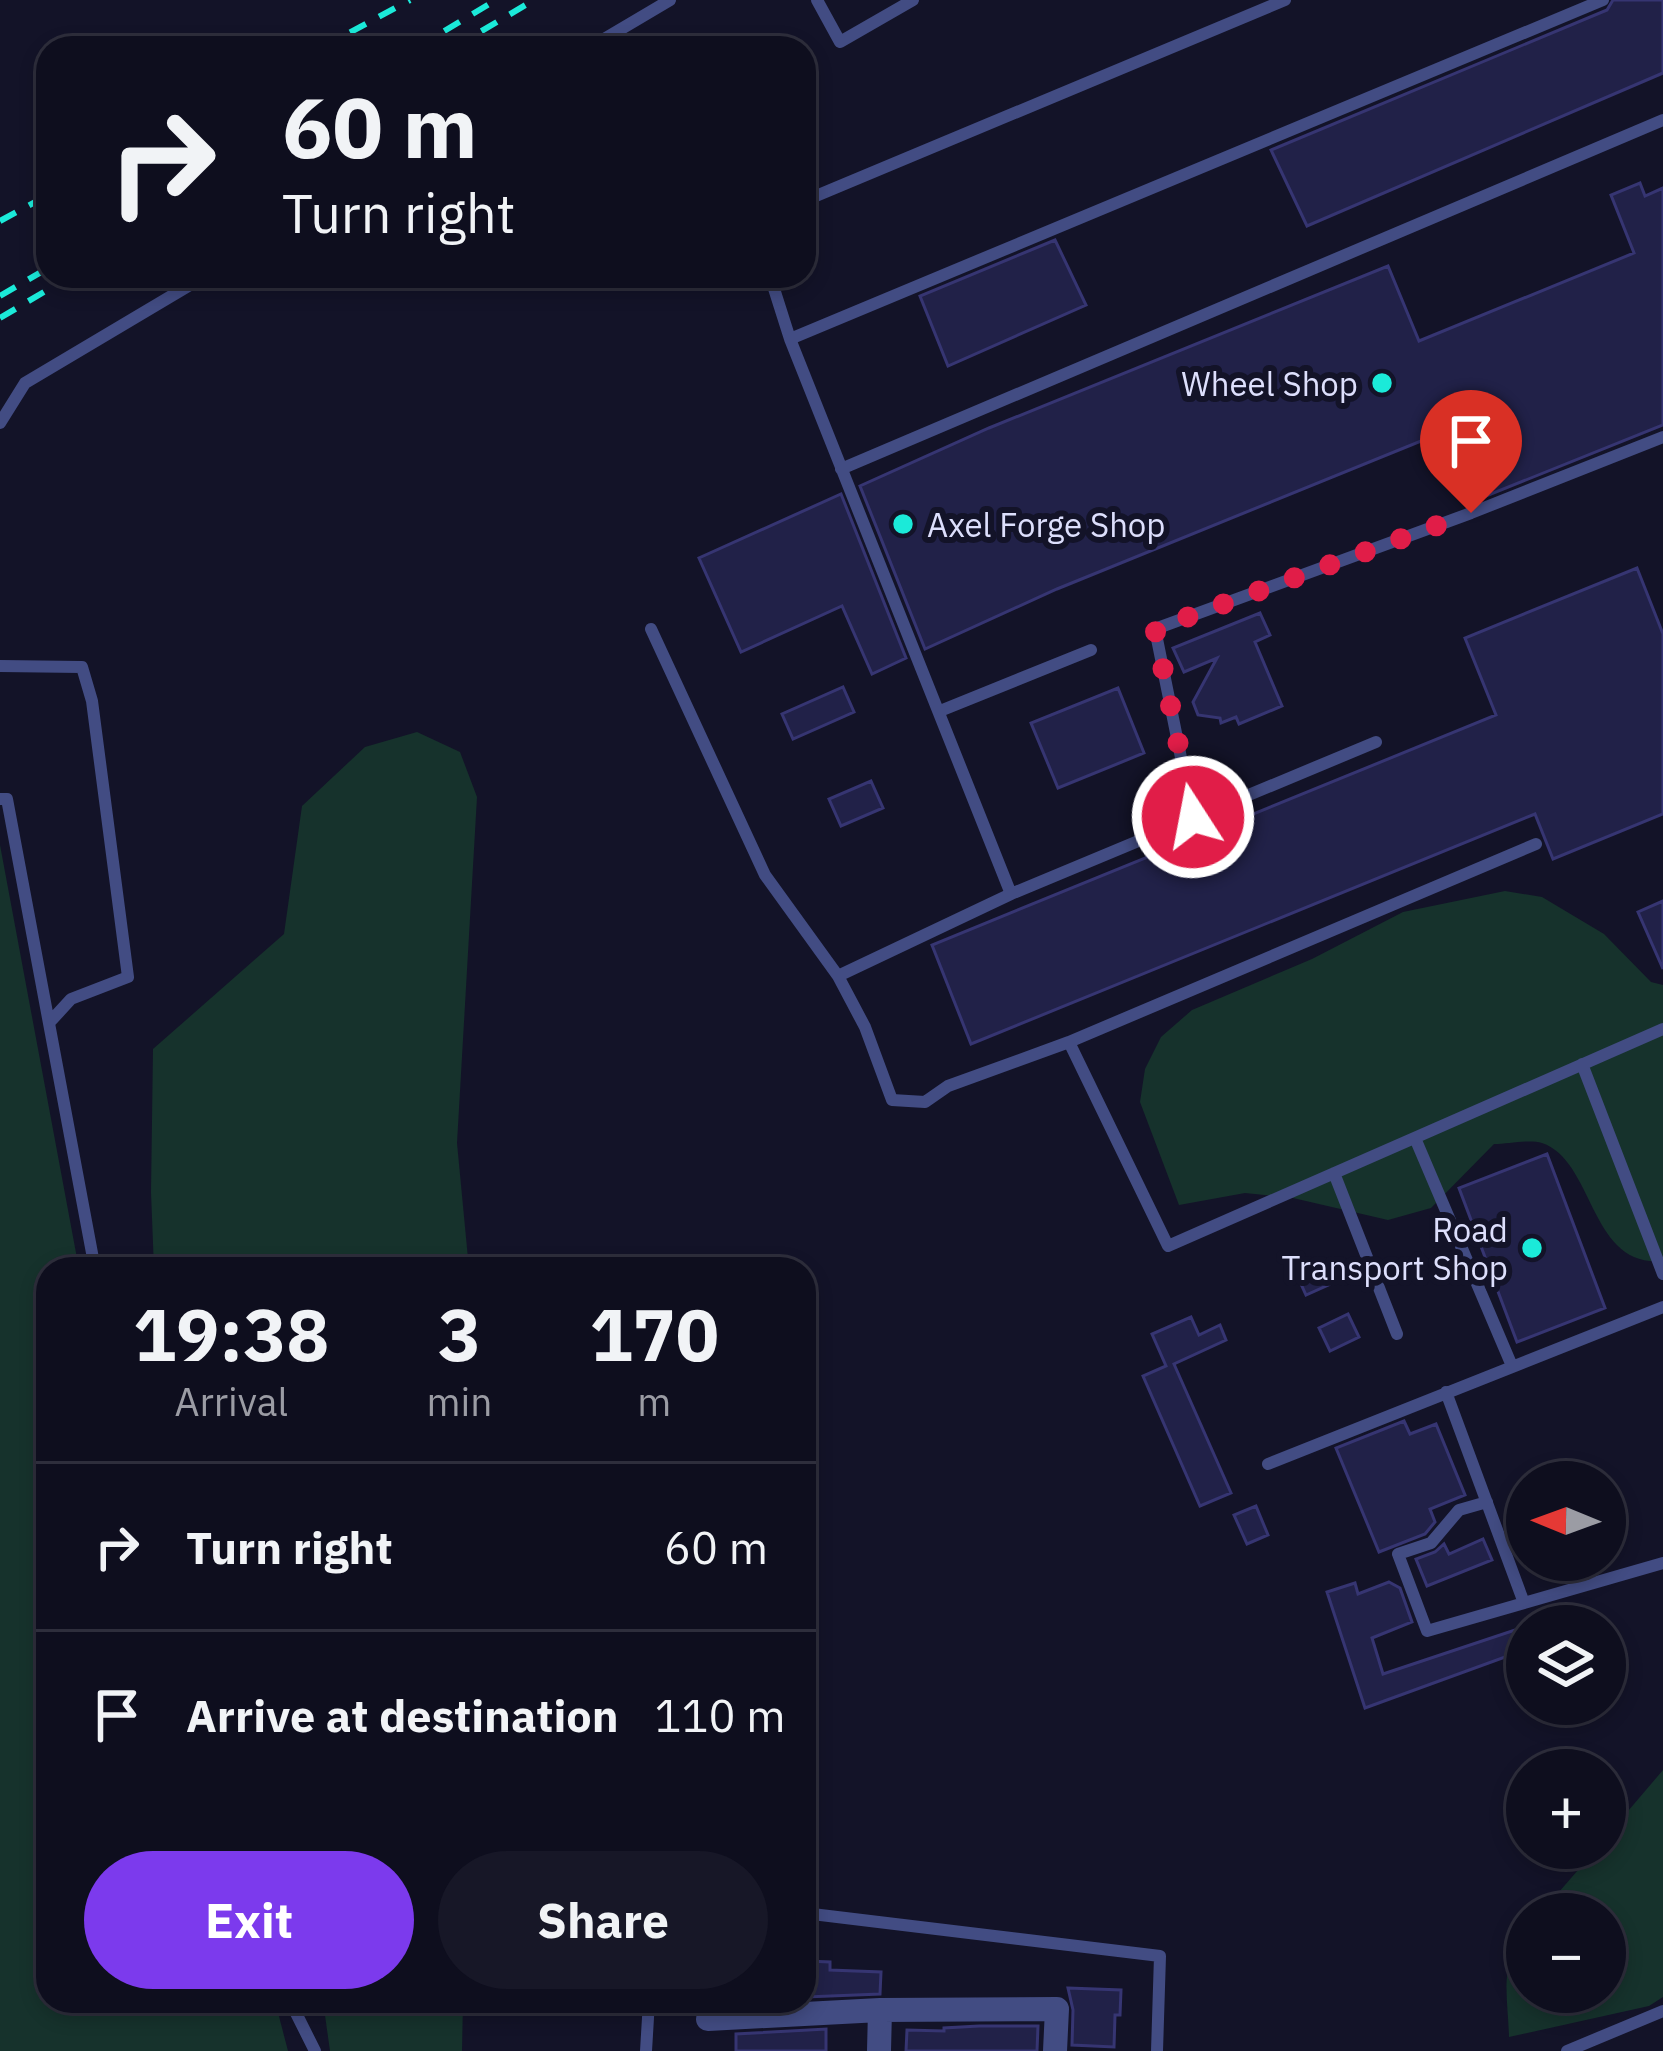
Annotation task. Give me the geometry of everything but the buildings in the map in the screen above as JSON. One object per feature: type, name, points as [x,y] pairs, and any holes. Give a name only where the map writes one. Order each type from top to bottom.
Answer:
[{"type":"street","points":[[708,2019],[1057,2009],[1055,2051]]},
{"type":"street","points":[[879,2051],[880,2011]]},
{"type":"lane","points":[[609,36],[670,0]]},
{"type":"lane","points":[[817,0],[840,42],[913,0]]},
{"type":"lane","points":[[816,195],[1285,0]]},
{"type":"lane","points":[[790,339],[1604,0]]},
{"type":"lane","points":[[841,469],[1663,120]]},
{"type":"lane","points":[[0,423],[25,383],[185,288]]},
{"type":"lane","points":[[774,288],[928,694],[940,711],[1011,894]]},
{"type":"lane","points":[[1193,817],[1155,629],[1471,513],[1663,436]]},
{"type":"lane","points":[[651,628],[765,875],[838,976],[865,1027],[892,1100],[900,1102],[925,1102],[948,1086],[1069,1042],[1536,844]]},
{"type":"lane","points":[[940,711],[1091,650]]},
{"type":"lane","points":[[0,666],[82,667],[92,701],[128,977],[71,999],[49,1023]]},
{"type":"lane","points":[[838,976],[1011,894],[1376,742]]},
{"type":"lane","points":[[0,799],[7,799],[93,1257]]},
{"type":"lane","points":[[1069,1042],[1168,1246],[1663,1029]]},
{"type":"lane","points":[[1582,1064],[1663,1274]]},
{"type":"lane","points":[[1415,1138],[1511,1366]]},
{"type":"lane","points":[[1334,1173],[1397,1334]]},
{"type":"lane","points":[[1268,1464],[1663,1306]]},
{"type":"lane","points":[[1446,1392],[1524,1603]]},
{"type":"lane","points":[[1487,1502],[1459,1510],[1431,1543],[1398,1554],[1427,1631],[1663,1562]]},
{"type":"lane","points":[[816,1914],[1160,1956],[1157,2051]]},
{"type":"lane","points":[[1567,2051],[1663,2011]]},
{"type":"lane","points":[[296,2013],[315,2051]]},
{"type":"lane","points":[[646,2051],[648,2013]]},
{"type":"green space","points":[[417,732],[460,752],[477,797],[457,1143],[468,1257],[154,1257],[153,1049],[284,934],[302,806],[365,747]]},
{"type":"green space","points":[[0,845],[77,1257],[36,1257],[36,2013],[278,2013],[288,2051],[0,2051]]},
{"type":"green space","points":[[1505,891],[1542,897],[1604,934],[1651,982],[1663,985],[1663,1261],[1639,1259],[1620,1248],[1573,1170],[1559,1154],[1537,1142],[1494,1144],[1431,1208],[1388,1220],[1293,1198],[1245,1193],[1179,1205],[1140,1102],[1145,1069],[1161,1037],[1192,1010],[1312,959],[1403,912]]},
{"type":"green space","points":[[1663,1770],[1663,1997],[1626,2011],[1626,1893],[1558,1893],[1579,1869],[1626,1869],[1626,1813]]},
{"type":"green space","points":[[325,2013],[463,2013],[462,2051],[330,2051]]},
{"type":"green space","points":[[1508,2013],[1617,2013],[1509,2037]]},
{"type":"railway","points":[[343,36],[410,0]]},
{"type":"railway","points":[[436,36],[496,0]]},
{"type":"railway","points":[[473,36],[534,0]]},
{"type":"railway","points":[[0,221],[36,202]]},
{"type":"railway","points":[[0,296],[36,275]]},
{"type":"railway","points":[[0,318],[51,288]]},
{"type":"place","name":"Wheel Shop","points":[[1382,383]]},
{"type":"place","name":"Axel Forge Shop","points":[[903,524]]},
{"type":"place","name":"Road Transport Shop","points":[[1532,1248]]},
{"type":"route","points":[[1193,817],[1155,629],[1471,513]]}]
